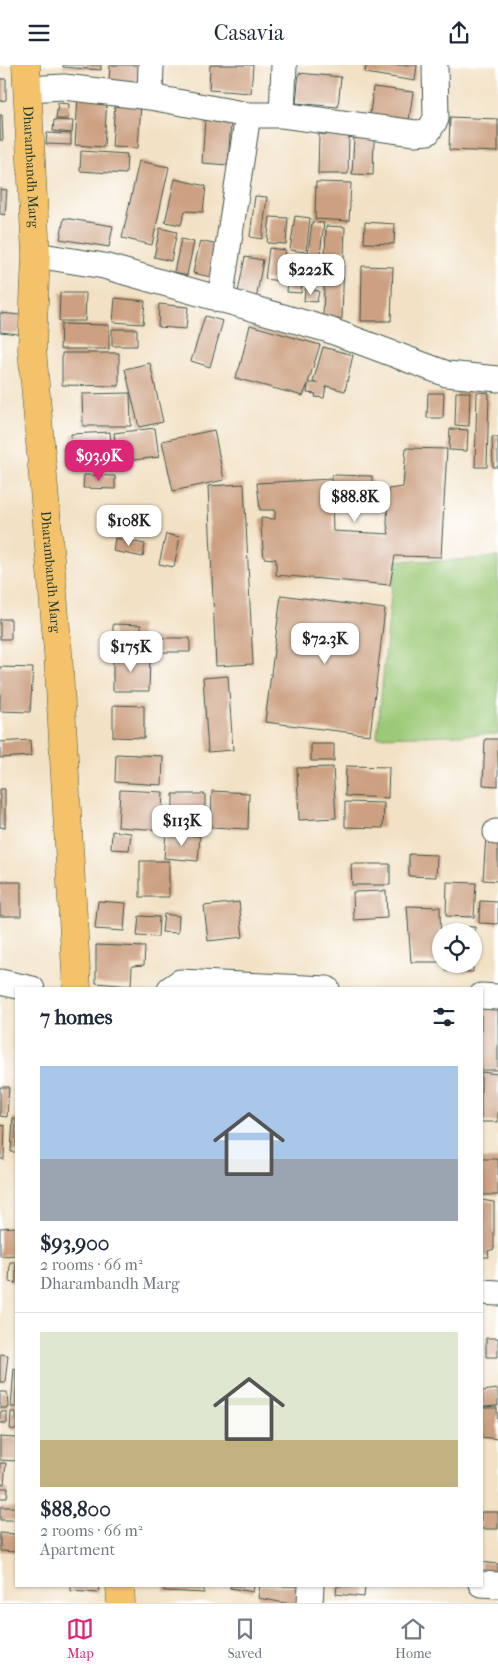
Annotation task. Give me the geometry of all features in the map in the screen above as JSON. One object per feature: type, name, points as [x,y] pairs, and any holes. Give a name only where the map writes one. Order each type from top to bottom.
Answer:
[{"type":"main road","name":"Dharambandh Marg","points":[[26,77],[36,255],[32,349],[58,652],[77,987]]},
{"type":"main road","points":[[120,1587],[121,1603]]},
{"type":"street","points":[[150,97],[151,65]]},
{"type":"street","points":[[282,115],[284,65]]},
{"type":"street","points":[[26,77],[64,87],[150,97],[248,115],[282,115],[414,133],[428,132],[436,119],[436,65]]},
{"type":"street","points":[[220,300],[248,115]]},
{"type":"street","points":[[36,255],[104,266],[329,331],[447,374],[498,379]]},
{"type":"street","points":[[0,982],[23,987]]},
{"type":"street","points":[[173,987],[180,982],[285,987]]},
{"type":"street","points":[[483,996],[498,997]]},
{"type":"street","points":[[483,1292],[498,1293]]},
{"type":"street","points":[[483,1584],[498,1585]]},
{"type":"street","points":[[310,1603],[311,1587]]},
{"type":"green space","points":[[498,557],[498,734],[377,737],[392,586],[397,560],[441,561]]},
{"type":"building","points":[[63,65],[101,65],[101,70],[63,67]]},
{"type":"building","points":[[110,65],[141,65],[139,84],[109,82]]},
{"type":"building","points":[[210,65],[253,65],[251,93],[209,90]]},
{"type":"building","points":[[366,65],[417,65],[415,81],[365,73]]},
{"type":"building","points":[[299,73],[341,77],[338,107],[296,103]]},
{"type":"building","points":[[0,79],[6,79],[6,100],[0,101]]},
{"type":"building","points":[[373,87],[413,92],[409,120],[370,115]]},
{"type":"building","points":[[78,97],[107,99],[104,147],[75,145]]},
{"type":"building","points":[[115,102],[141,104],[138,148],[112,147]]},
{"type":"building","points":[[58,103],[69,104],[68,119],[56,119]]},
{"type":"building","points":[[0,115],[2,115],[3,140],[0,140]]},
{"type":"building","points":[[450,117],[498,119],[498,152],[449,150]]},
{"type":"building","points":[[205,119],[231,121],[228,165],[202,163]]},
{"type":"building","points":[[54,120],[73,121],[72,133],[53,131]]},
{"type":"building","points":[[47,133],[71,134],[71,145],[46,144]]},
{"type":"building","points":[[319,134],[349,135],[348,174],[318,174]]},
{"type":"building","points":[[354,138],[374,139],[373,175],[352,174]]},
{"type":"building","points":[[81,151],[127,154],[126,174],[80,171]]},
{"type":"building","points":[[139,161],[169,167],[152,245],[122,238]]},
{"type":"building","points":[[175,179],[206,186],[203,212],[185,211],[181,225],[165,222]]},
{"type":"building","points":[[316,182],[351,183],[349,221],[315,219]]},
{"type":"building","points":[[0,189],[7,190],[5,215],[0,214]]},
{"type":"building","points":[[255,196],[267,197],[262,239],[250,237]]},
{"type":"building","points":[[295,216],[310,218],[306,252],[290,250]]},
{"type":"building","points":[[270,217],[288,218],[286,244],[267,243]]},
{"type":"building","points":[[64,218],[113,226],[109,247],[60,239]]},
{"type":"building","points":[[312,222],[324,223],[320,254],[308,253]]},
{"type":"building","points":[[365,222],[395,224],[394,244],[364,243]]},
{"type":"building","points":[[326,226],[345,227],[342,319],[323,319]]},
{"type":"building","points":[[160,228],[177,232],[171,261],[154,257]]},
{"type":"building","points":[[181,239],[194,242],[187,275],[174,272]]},
{"type":"building","points":[[200,241],[218,245],[211,277],[193,273]]},
{"type":"building","points":[[269,248],[285,250],[280,281],[265,279]]},
{"type":"building","points":[[245,257],[263,260],[256,300],[237,297]]},
{"type":"building","points":[[290,257],[304,259],[301,293],[287,292]]},
{"type":"building","points":[[310,264],[321,265],[319,284],[308,283]]},
{"type":"building","points":[[362,266],[393,267],[391,321],[361,321]]},
{"type":"building","points":[[305,289],[319,291],[317,302],[304,301]]},
{"type":"building","points":[[60,293],[86,293],[85,321],[59,321]]},
{"type":"building","points":[[115,298],[145,301],[143,324],[113,322]]},
{"type":"building","points":[[159,304],[188,307],[186,329],[158,327]]},
{"type":"building","points":[[0,313],[20,315],[19,334],[0,332]]},
{"type":"building","points":[[205,316],[223,321],[210,367],[191,361]]},
{"type":"building","points":[[61,324],[109,325],[109,349],[60,349]]},
{"type":"building","points":[[250,325],[320,345],[308,383],[318,383],[313,382],[323,347],[353,355],[345,391],[326,386],[324,398],[315,397],[316,394],[307,393],[308,384],[303,396],[235,378],[240,366]]},
{"type":"building","points":[[112,329],[137,329],[137,346],[112,346]]},
{"type":"building","points":[[62,353],[119,353],[119,386],[62,385]]},
{"type":"building","points":[[150,363],[163,422],[139,427],[125,369]]},
{"type":"building","points":[[456,392],[470,392],[469,426],[455,425]]},
{"type":"building","points":[[477,392],[489,393],[487,467],[475,467]]},
{"type":"building","points":[[130,393],[131,426],[83,426],[82,394]]},
{"type":"building","points":[[428,393],[444,393],[443,418],[427,418]]},
{"type":"building","points":[[155,428],[159,457],[117,462],[114,433]]},
{"type":"building","points":[[450,429],[468,430],[467,451],[449,450]]},
{"type":"building","points":[[214,430],[224,480],[173,491],[162,441]]},
{"type":"building","points":[[110,432],[112,457],[73,460],[71,434]]},
{"type":"building","points":[[492,437],[498,437],[498,467],[493,467]]},
{"type":"building","points":[[406,448],[447,449],[441,557],[395,556],[390,585],[276,575],[276,559],[264,558],[261,528],[261,518],[275,519],[275,510],[260,510],[257,483],[331,479],[332,485],[332,475],[372,476],[372,500],[332,497],[333,531],[389,534],[387,524],[388,489],[403,487]]},
{"type":"building","points":[[84,475],[115,476],[115,489],[83,488]]},
{"type":"building","points":[[244,484],[253,664],[216,666],[208,486]]},
{"type":"building","points":[[166,534],[180,537],[174,567],[159,564]]},
{"type":"building","points":[[115,538],[145,544],[143,557],[113,551]]},
{"type":"building","points":[[281,595],[385,609],[370,735],[265,722]]},
{"type":"building","points":[[0,619],[11,619],[11,639],[0,639]]},
{"type":"building","points":[[113,624],[141,625],[140,650],[113,650]]},
{"type":"building","points":[[144,638],[190,638],[190,652],[144,652]]},
{"type":"building","points":[[113,655],[150,656],[149,691],[113,691]]},
{"type":"building","points":[[0,667],[33,668],[30,712],[0,711]]},
{"type":"building","points":[[228,676],[233,750],[208,752],[203,678]]},
{"type":"building","points":[[113,705],[144,706],[144,738],[113,737]]},
{"type":"building","points":[[485,739],[498,739],[498,786],[483,785]]},
{"type":"building","points":[[30,740],[31,756],[0,758],[0,742]]},
{"type":"building","points":[[311,744],[334,744],[334,761],[311,761]]},
{"type":"building","points":[[116,754],[163,756],[162,785],[115,782]]},
{"type":"building","points":[[346,766],[389,767],[388,798],[345,796]]},
{"type":"building","points":[[333,767],[336,818],[299,820],[297,768]]},
{"type":"building","points":[[0,789],[5,789],[5,828],[0,827]]},
{"type":"building","points":[[120,790],[163,792],[161,830],[118,827]]},
{"type":"building","points":[[212,791],[249,793],[248,829],[211,827]]},
{"type":"building","points":[[173,794],[205,794],[205,832],[173,832]]},
{"type":"building","points":[[345,802],[384,803],[383,828],[345,827]]},
{"type":"building","points":[[112,831],[131,833],[129,850],[111,849]]},
{"type":"building","points":[[166,833],[200,836],[198,861],[164,858]]},
{"type":"building","points":[[486,836],[498,837],[498,881],[483,880]]},
{"type":"building","points":[[409,854],[437,855],[436,877],[409,876]]},
{"type":"building","points":[[140,861],[169,861],[169,897],[140,897]]},
{"type":"building","points":[[351,864],[390,864],[390,885],[352,885]]},
{"type":"building","points":[[0,882],[21,882],[21,916],[0,916]]},
{"type":"building","points":[[447,882],[476,883],[474,917],[446,916]]},
{"type":"building","points":[[386,891],[387,918],[354,920],[353,892]]},
{"type":"building","points":[[98,901],[126,903],[124,931],[95,929]]},
{"type":"building","points":[[480,901],[498,902],[498,924],[479,923]]},
{"type":"building","points":[[239,902],[243,937],[208,941],[204,906]]},
{"type":"building","points":[[407,906],[440,907],[440,923],[432,923],[432,962],[411,962]]},
{"type":"building","points":[[164,914],[179,916],[178,933],[162,932]]},
{"type":"building","points":[[139,916],[159,917],[158,937],[137,936]]},
{"type":"building","points":[[96,945],[145,947],[144,965],[132,966],[131,986],[96,983]]},
{"type":"building","points":[[483,1007],[498,1008],[498,1070],[483,1070]]},
{"type":"building","points":[[483,1072],[498,1074],[498,1122],[483,1122]]},
{"type":"building","points":[[0,1087],[9,1087],[7,1117],[0,1116]]},
{"type":"building","points":[[13,1118],[15,1118],[15,1152],[11,1152]]},
{"type":"building","points":[[0,1125],[5,1126],[4,1159],[0,1159]]},
{"type":"building","points":[[483,1159],[498,1159],[498,1195],[483,1195]]},
{"type":"building","points":[[483,1200],[494,1202],[494,1249],[488,1251],[489,1257],[483,1257]]},
{"type":"building","points":[[15,1227],[15,1255],[0,1256],[0,1228]]},
{"type":"building","points":[[10,1262],[15,1262],[15,1283],[9,1282]]},
{"type":"building","points":[[486,1338],[498,1338],[498,1357],[486,1357]]},
{"type":"building","points":[[0,1354],[8,1355],[5,1382],[0,1382]]},
{"type":"building","points":[[14,1368],[15,1407],[11,1407]]},
{"type":"building","points":[[498,1389],[498,1406],[483,1407],[483,1391]]},
{"type":"building","points":[[0,1392],[7,1392],[8,1408],[0,1408]]},
{"type":"building","points":[[483,1408],[497,1408],[498,1439],[483,1437]]},
{"type":"building","points":[[0,1412],[7,1412],[7,1423],[0,1423]]},
{"type":"building","points":[[11,1412],[15,1412],[15,1430],[10,1429]]},
{"type":"building","points":[[0,1437],[15,1438],[15,1461],[0,1460]]},
{"type":"building","points":[[0,1463],[6,1463],[4,1484],[0,1483]]},
{"type":"building","points":[[0,1488],[8,1488],[7,1498],[0,1498]]},
{"type":"building","points":[[0,1507],[15,1507],[15,1520],[0,1520]]},
{"type":"building","points":[[483,1512],[498,1512],[498,1529],[483,1529]]},
{"type":"building","points":[[0,1533],[15,1534],[15,1552],[0,1551]]},
{"type":"building","points":[[483,1562],[498,1564],[498,1577],[483,1576]]},
{"type":"building","points":[[71,1587],[99,1587],[98,1593],[71,1591]]},
{"type":"building","points":[[164,1587],[204,1587],[204,1593],[164,1591]]},
{"type":"building","points":[[230,1587],[254,1587],[253,1592]]},
{"type":"building","points":[[260,1587],[300,1587],[297,1603],[285,1603],[258,1598]]},
{"type":"building","points":[[337,1587],[365,1587],[364,1597],[336,1594]]}]
